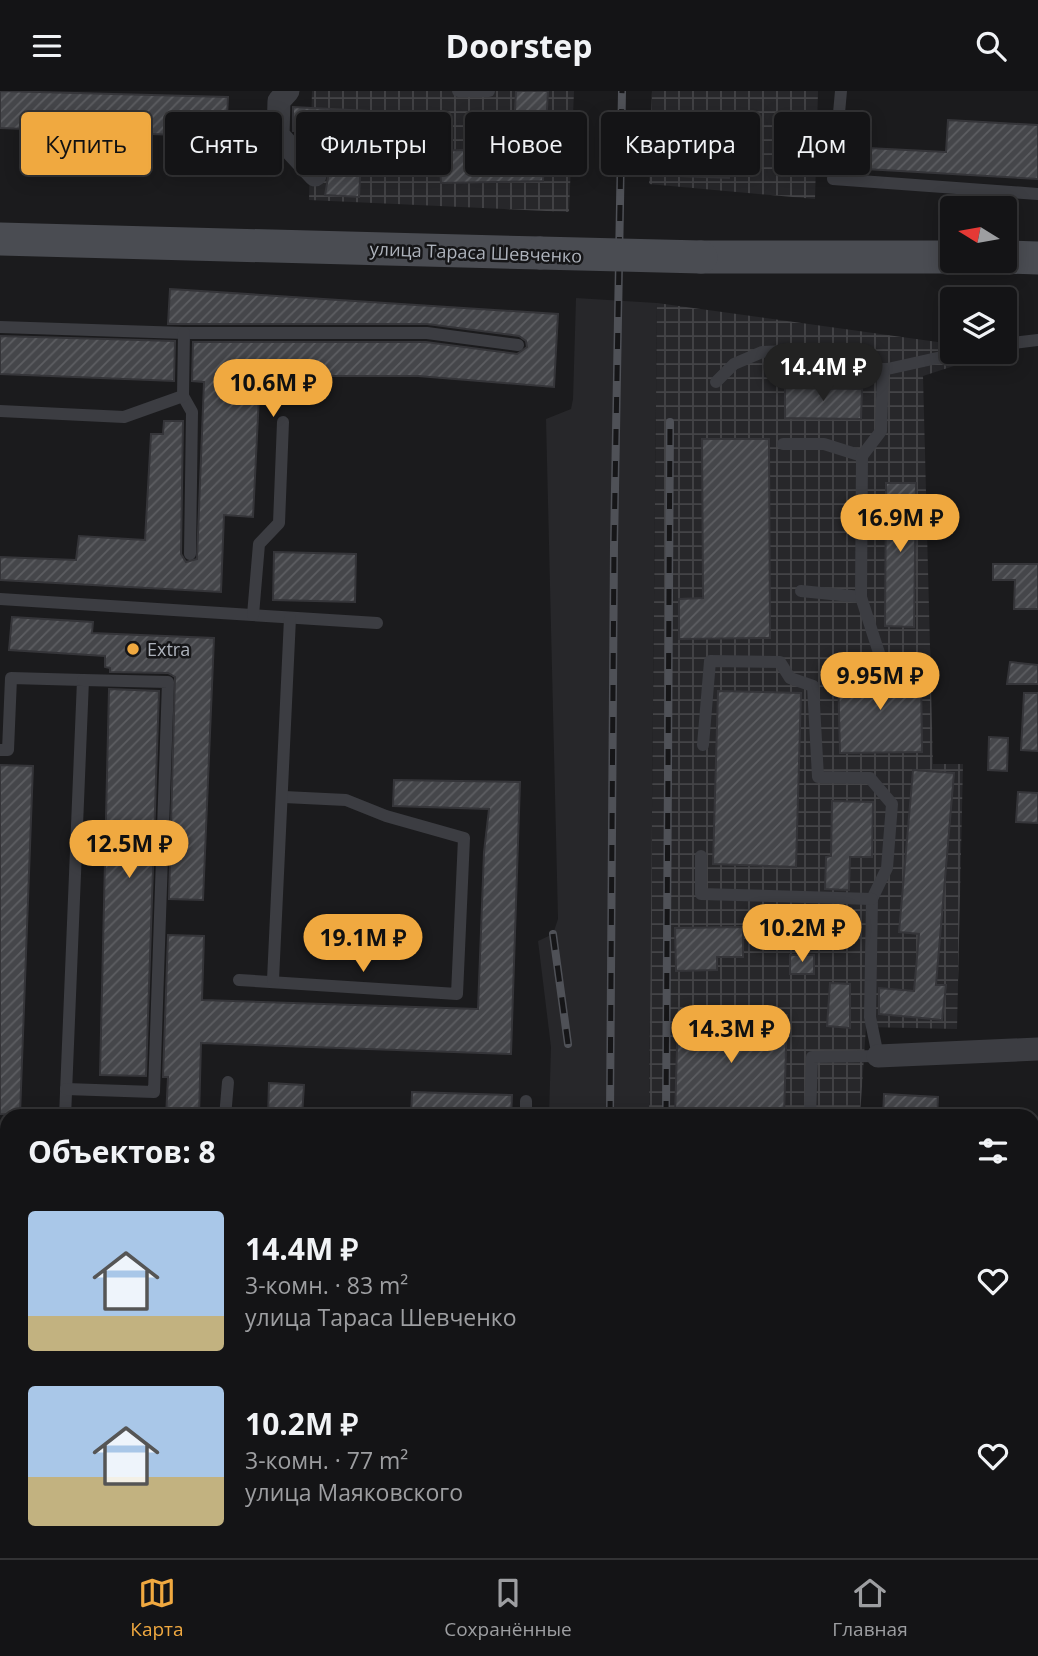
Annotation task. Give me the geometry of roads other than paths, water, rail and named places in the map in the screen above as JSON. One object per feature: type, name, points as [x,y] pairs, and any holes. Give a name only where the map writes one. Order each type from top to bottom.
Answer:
[{"type":"street","points":[[288,91],[279,101],[278,135],[296,154]]},
{"type":"street","name":"улица Тараса Шевченко","points":[[0,239],[701,257],[940,257]]},
{"type":"street","points":[[1017,257],[1038,258]]},
{"type":"street","points":[[878,1056],[1038,1049]]},
{"type":"lane","points":[[458,91],[489,91]]},
{"type":"lane","points":[[841,91],[833,179],[1038,194]]},
{"type":"lane","points":[[0,327],[184,333],[427,333],[518,345]]},
{"type":"lane","points":[[184,333],[183,396],[192,412],[190,554]]},
{"type":"lane","points":[[1017,342],[1038,340]]},
{"type":"lane","points":[[716,382],[734,363],[762,352],[811,350],[842,362],[883,370],[940,357]]},
{"type":"lane","points":[[880,656],[861,597],[862,456],[881,431],[883,370]]},
{"type":"lane","points":[[0,411],[124,417],[183,396]]},
{"type":"lane","points":[[253,615],[259,544],[279,523],[283,422]]},
{"type":"lane","points":[[783,444],[824,444],[862,456]]},
{"type":"lane","points":[[801,591],[861,597]]},
{"type":"lane","points":[[0,599],[377,623]]},
{"type":"lane","points":[[273,980],[284,797],[290,618]]},
{"type":"lane","points":[[703,745],[710,661],[780,662],[790,678],[813,686],[818,777],[870,778],[892,804],[887,868],[872,899],[870,1017],[878,1056],[812,1057],[810,1109]]},
{"type":"lane","points":[[0,750],[8,750],[11,678],[168,682],[154,1092],[66,1089]]},
{"type":"lane","points":[[65,1109],[83,680]]},
{"type":"lane","points":[[239,980],[273,980],[457,994],[464,838],[386,816],[346,800],[284,797]]},
{"type":"lane","points":[[701,856],[701,894],[872,899]]},
{"type":"lane","points":[[226,1109],[228,1082]]},
{"type":"lane","points":[[526,1101],[526,1109]]},
{"type":"railway","points":[[610,1109],[614,546],[622,91]]},
{"type":"railway","points":[[666,1109],[670,422]]},
{"type":"railway","points":[[553,934],[568,1044]]},
{"type":"place","name":"Extra","points":[[133,649]]}]
